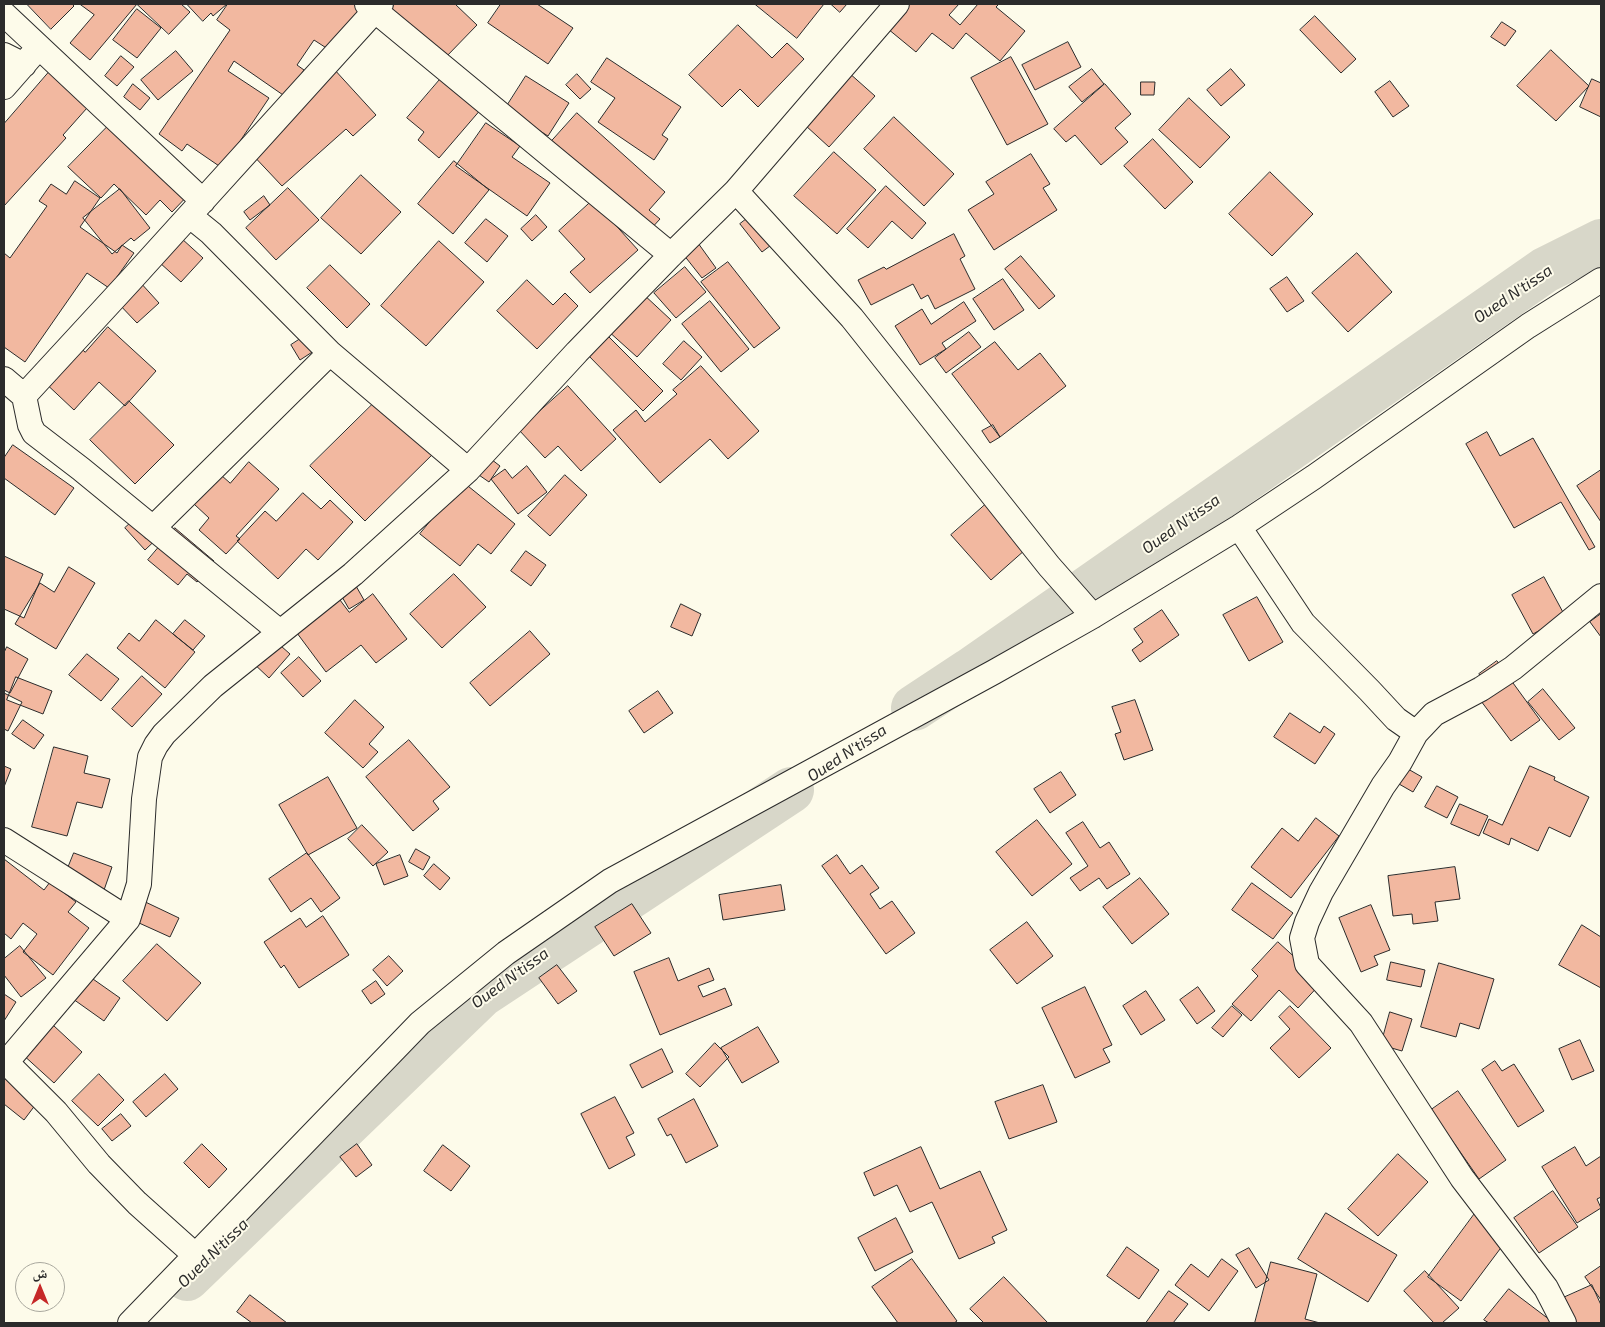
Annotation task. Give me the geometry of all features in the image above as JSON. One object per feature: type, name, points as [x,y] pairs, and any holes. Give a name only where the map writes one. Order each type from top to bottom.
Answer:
[{"type":"street","points":[[195,1256],[137,1203],[99,1164],[56,1112],[5,1064],[128,919],[139,884],[144,799],[150,757],[156,745],[164,734],[213,686],[353,574],[468,470],[577,352],[736,190],[897,4]]},
{"type":"street","points":[[24,396],[196,208],[374,6],[671,255]]},
{"type":"street","points":[[4,14],[39,47],[196,208],[211,233],[330,353],[468,470]]},
{"type":"street","points":[[4,87],[14,60],[39,47]]},
{"type":"street","points":[[736,190],[852,318],[1049,566],[1093,616]]},
{"type":"street","points":[[130,1323],[420,1023],[506,954],[610,881],[986,677],[1093,616],[1239,527],[1314,477],[1528,326],[1601,280]]},
{"type":"street","points":[[153,528],[330,353]]},
{"type":"street","points":[[4,380],[24,396],[30,425],[34,433],[81,469],[280,632]]},
{"type":"street","points":[[1239,527],[1303,622],[1396,719],[1416,733]]},
{"type":"street","points":[[1564,1323],[1546,1288],[1462,1178],[1361,1023],[1307,964],[1302,938],[1307,922],[1326,884],[1416,733],[1434,714],[1481,689],[1513,668],[1601,596]]},
{"type":"street","points":[[4,840],[128,919]]},
{"type":"building","points":[[27,4],[72,4],[74,6],[51,29]]},
{"type":"building","points":[[80,4],[137,4],[90,60],[70,43],[94,15]]},
{"type":"building","points":[[137,4],[181,4],[190,12],[169,34]]},
{"type":"building","points":[[187,4],[227,4],[213,16],[211,13],[203,21]]},
{"type":"building","points":[[228,4],[363,4],[331,51],[314,40],[297,65],[304,70],[286,97],[234,61],[228,71],[269,98],[222,168],[187,144],[182,151],[159,134],[230,30],[217,20]]},
{"type":"building","points":[[387,4],[455,4],[477,25],[445,58]]},
{"type":"building","points":[[501,4],[537,4],[573,28],[548,64],[488,23]]},
{"type":"building","points":[[755,4],[824,4],[797,38]]},
{"type":"building","points":[[831,4],[847,4],[840,12]]},
{"type":"building","points":[[898,4],[959,4],[949,15],[960,25],[978,4],[999,4],[996,7],[1025,31],[1000,61],[966,33],[953,49],[932,33],[916,52],[882,24]]},
{"type":"building","points":[[137,9],[161,28],[137,58],[113,40]]},
{"type":"building","points":[[1315,16],[1356,59],[1341,73],[1300,30]]},
{"type":"building","points":[[1502,22],[1516,31],[1505,46],[1491,37]]},
{"type":"building","points":[[738,25],[772,58],[787,43],[804,59],[758,107],[740,89],[722,107],[689,75]]},
{"type":"building","points":[[1068,42],[1081,67],[1035,90],[1022,65]]},
{"type":"building","points":[[1551,50],[1589,86],[1556,121],[1517,86]]},
{"type":"building","points":[[176,51],[193,71],[158,100],[141,80]]},
{"type":"building","points":[[121,56],[134,67],[117,86],[105,76]]},
{"type":"building","points":[[1011,57],[1048,124],[1007,145],[971,78]]},
{"type":"building","points":[[607,58],[681,107],[662,135],[668,139],[654,160],[598,122],[615,98],[591,82]]},
{"type":"building","points":[[56,64],[95,99],[63,135],[66,138],[4,206],[4,124]]},
{"type":"building","points":[[839,64],[875,96],[829,147],[793,114]]},
{"type":"building","points":[[333,68],[376,115],[353,136],[346,129],[282,186],[249,151]]},
{"type":"building","points":[[1092,69],[1104,84],[1082,102],[1069,87]]},
{"type":"building","points":[[1231,69],[1245,85],[1221,106],[1207,90]]},
{"type":"building","points":[[577,74],[591,89],[580,99],[566,85]]},
{"type":"building","points":[[443,76],[482,108],[439,158],[418,140],[424,132],[407,118]]},
{"type":"building","points":[[526,76],[569,103],[548,136],[505,109]]},
{"type":"building","points":[[1592,79],[1601,83],[1601,117],[1580,107]]},
{"type":"building","points":[[1390,81],[1409,106],[1393,117],[1375,92]]},
{"type":"building","points":[[1141,82],[1155,82],[1154,95],[1141,95]]},
{"type":"building","points":[[133,84],[150,98],[140,110],[124,97]]},
{"type":"building","points":[[1105,84],[1131,114],[1115,128],[1128,142],[1101,165],[1075,135],[1066,142],[1054,129]]},
{"type":"building","points":[[1189,98],[1230,137],[1200,168],[1159,130]]},
{"type":"building","points":[[577,113],[665,192],[649,210],[660,219],[649,231],[550,143]]},
{"type":"building","points":[[894,117],[954,174],[924,206],[864,149]]},
{"type":"building","points":[[116,118],[192,191],[172,212],[160,200],[146,215],[114,184],[101,198],[68,167]]},
{"type":"building","points":[[486,123],[520,146],[512,157],[550,183],[527,216],[456,166]]},
{"type":"building","points":[[1153,139],[1193,182],[1165,209],[1124,166]]},
{"type":"building","points":[[834,152],[876,190],[837,234],[794,196]]},
{"type":"building","points":[[1031,154],[1050,184],[1043,188],[1057,210],[994,250],[968,210],[994,194],[986,182]]},
{"type":"building","points":[[454,161],[489,190],[453,234],[418,204]]},
{"type":"building","points":[[1270,172],[1313,214],[1272,256],[1229,214]]},
{"type":"building","points":[[361,175],[401,212],[361,254],[321,218]]},
{"type":"building","points":[[75,181],[100,198],[80,227],[117,253],[122,245],[134,253],[109,288],[87,273],[25,362],[4,347],[4,253],[10,258],[47,206],[39,201],[51,184],[66,194]]},
{"type":"building","points":[[886,186],[926,223],[912,239],[892,221],[868,248],[847,229]]},
{"type":"building","points":[[288,188],[319,220],[276,260],[246,228]]},
{"type":"building","points":[[120,189],[150,228],[134,241],[131,238],[112,254],[83,218]]},
{"type":"building","points":[[264,196],[270,205],[250,220],[244,212]]},
{"type":"building","points":[[593,200],[638,250],[590,293],[570,272],[585,259],[559,231]]},
{"type":"building","points":[[761,208],[783,236],[762,252],[740,224]]},
{"type":"building","points":[[536,215],[547,227],[532,241],[521,229]]},
{"type":"building","points":[[486,219],[508,236],[487,262],[465,243]]},
{"type":"building","points":[[954,234],[965,256],[960,259],[975,289],[935,309],[928,295],[921,299],[913,284],[871,305],[858,280],[884,267],[886,269]]},
{"type":"building","points":[[181,238],[203,258],[181,282],[159,262]]},
{"type":"building","points":[[439,241],[484,282],[426,346],[381,306]]},
{"type":"building","points":[[698,243],[716,268],[702,278],[683,254]]},
{"type":"building","points":[[1357,253],[1392,292],[1348,332],[1312,293]]},
{"type":"building","points":[[1021,256],[1055,296],[1039,309],[1005,269]]},
{"type":"building","points":[[728,262],[780,328],[754,348],[701,282]]},
{"type":"building","points":[[330,265],[370,304],[347,328],[307,288]]},
{"type":"building","points":[[685,267],[706,292],[676,318],[654,293]]},
{"type":"building","points":[[1287,277],[1304,301],[1287,312],[1270,289]]},
{"type":"building","points":[[1003,279],[1024,310],[994,330],[973,299]]},
{"type":"building","points":[[527,280],[553,305],[565,293],[578,306],[537,349],[497,311]]},
{"type":"building","points":[[139,281],[159,303],[137,323],[117,302]]},
{"type":"building","points":[[642,293],[671,320],[637,357],[607,330]]},
{"type":"building","points":[[710,301],[749,349],[721,372],[682,324]]},
{"type":"building","points":[[964,302],[976,321],[942,343],[946,349],[920,365],[895,326],[922,309],[931,324]]},
{"type":"building","points":[[108,327],[156,371],[125,406],[99,382],[74,410],[41,379],[74,342],[85,352]]},
{"type":"building","points":[[314,330],[323,345],[300,360],[291,345]]},
{"type":"building","points":[[604,332],[663,391],[643,411],[584,351]]},
{"type":"building","points":[[969,332],[981,347],[946,373],[935,358]]},
{"type":"building","points":[[684,341],[702,357],[681,380],[663,364]]},
{"type":"building","points":[[995,342],[1018,370],[1040,353],[1066,386],[1000,437],[952,374]]},
{"type":"building","points":[[701,366],[759,431],[728,459],[710,439],[660,483],[613,430],[636,410],[645,422],[677,394],[673,390]]},
{"type":"building","points":[[568,386],[616,439],[581,471],[558,446],[545,458],[519,430]]},
{"type":"building","points":[[129,401],[174,445],[135,484],[90,440]]},
{"type":"building","points":[[375,402],[438,449],[365,521],[310,466]]},
{"type":"building","points":[[993,425],[1000,437],[990,443],[982,431]]},
{"type":"building","points":[[1487,432],[1500,456],[1533,438],[1595,547],[1589,550],[1561,502],[1514,528],[1466,444]]},
{"type":"building","points":[[13,445],[74,488],[55,515],[4,478],[4,458]]},
{"type":"building","points":[[487,456],[500,466],[489,482],[476,473]]},
{"type":"building","points":[[249,462],[279,489],[236,536],[240,539],[226,554],[199,530],[209,518],[194,504],[221,475],[230,483]]},
{"type":"building","points":[[527,466],[547,492],[518,514],[491,479],[505,469],[512,478]]},
{"type":"building","points":[[1601,470],[1601,522],[1577,486]]},
{"type":"building","points":[[565,475],[587,495],[550,536],[528,516]]},
{"type":"building","points":[[463,482],[515,524],[491,554],[478,544],[460,566],[420,534]]},
{"type":"building","points":[[303,493],[321,509],[330,500],[353,522],[318,560],[306,549],[278,579],[237,541],[265,511],[276,521]]},
{"type":"building","points":[[994,497],[1034,542],[991,580],[951,535]]},
{"type":"building","points":[[146,509],[166,530],[145,550],[125,528]]},
{"type":"building","points":[[175,528],[214,561],[197,582],[187,574],[178,585],[148,560]]},
{"type":"building","points":[[526,551],[546,565],[531,586],[511,571]]},
{"type":"building","points":[[4,556],[43,574],[24,618],[4,609]]},
{"type":"building","points":[[69,567],[95,583],[56,649],[15,624],[40,583],[54,592]]},
{"type":"building","points":[[454,574],[486,607],[442,648],[410,614]]},
{"type":"building","points":[[1544,577],[1565,616],[1533,634],[1512,595]]},
{"type":"building","points":[[356,586],[364,600],[349,609],[341,595]]},
{"type":"building","points":[[373,594],[407,639],[376,663],[361,645],[326,672],[294,629],[337,596],[349,612]]},
{"type":"building","points":[[1257,597],[1283,642],[1249,661],[1223,615]]},
{"type":"building","points":[[681,604],[701,614],[692,636],[671,627]]},
{"type":"building","points":[[1162,610],[1179,635],[1140,662],[1132,650],[1143,642],[1134,629]]},
{"type":"building","points":[[1601,614],[1601,637],[1590,622]]},
{"type":"building","points":[[156,620],[195,652],[165,688],[117,648],[129,633],[139,641]]},
{"type":"building","points":[[185,620],[205,636],[193,650],[173,634]]},
{"type":"building","points":[[530,631],[550,654],[490,706],[470,683]]},
{"type":"building","points":[[272,638],[290,654],[269,678],[251,661]]},
{"type":"building","points":[[7,647],[28,659],[10,693],[4,690],[4,653]]},
{"type":"building","points":[[87,654],[119,679],[101,701],[69,675]]},
{"type":"building","points":[[299,657],[321,681],[303,697],[281,673]]},
{"type":"building","points":[[1497,661],[1540,720],[1511,741],[1478,697],[1490,688],[1479,674]]},
{"type":"building","points":[[142,676],[162,694],[132,727],[112,709]]},
{"type":"building","points":[[16,677],[52,691],[43,714],[7,700]]},
{"type":"building","points":[[1543,689],[1575,728],[1559,740],[1528,702]]},
{"type":"building","points":[[658,691],[673,713],[644,733],[629,711]]},
{"type":"building","points":[[4,693],[22,702],[8,731],[4,729]]},
{"type":"building","points":[[355,700],[384,727],[369,744],[378,752],[363,768],[325,733]]},
{"type":"building","points":[[1135,700],[1153,750],[1124,760],[1115,734],[1121,732],[1112,707]]},
{"type":"building","points":[[1290,713],[1320,733],[1324,726],[1335,734],[1315,764],[1274,737]]},
{"type":"building","points":[[23,720],[44,735],[34,749],[12,734]]},
{"type":"building","points":[[409,740],[450,787],[433,801],[439,809],[413,831],[366,777]]},
{"type":"building","points":[[54,747],[88,756],[84,773],[110,779],[102,808],[77,802],[67,836],[32,827]]},
{"type":"building","points":[[1401,765],[1422,777],[1413,792],[1392,780]]},
{"type":"building","points":[[4,766],[11,769],[4,787]]},
{"type":"building","points":[[1530,766],[1555,777],[1554,780],[1589,797],[1570,837],[1549,827],[1538,851],[1511,838],[1509,845],[1483,833],[1489,819],[1502,825]]},
{"type":"building","points":[[1061,772],[1076,795],[1050,813],[1034,789]]},
{"type":"building","points":[[328,777],[357,828],[308,855],[279,805]]},
{"type":"building","points":[[1437,786],[1458,797],[1447,818],[1425,807]]},
{"type":"building","points":[[1460,804],[1488,816],[1479,836],[1451,824]]},
{"type":"building","points":[[1316,818],[1339,836],[1291,898],[1251,867],[1282,828],[1298,841]]},
{"type":"building","points":[[1037,820],[1072,864],[1032,896],[996,852]]},
{"type":"building","points":[[1083,822],[1100,848],[1109,842],[1130,874],[1107,889],[1099,878],[1080,891],[1070,878],[1088,866],[1066,833]]},
{"type":"building","points":[[362,825],[388,852],[373,866],[348,839]]},
{"type":"building","points":[[416,849],[430,857],[423,870],[409,862]]},
{"type":"building","points":[[74,853],[112,867],[103,893],[64,878]]},
{"type":"building","points":[[307,853],[340,898],[321,912],[311,898],[291,912],[269,879]]},
{"type":"building","points":[[400,855],[408,876],[384,885],[376,864]]},
{"type":"building","points":[[837,855],[850,874],[862,865],[879,888],[870,894],[880,909],[892,901],[915,933],[886,954],[822,866]]},
{"type":"building","points":[[4,859],[44,890],[50,882],[76,902],[68,912],[89,928],[53,975],[23,952],[37,934],[23,923],[11,939],[4,933]]},
{"type":"building","points":[[434,864],[450,878],[440,890],[424,876]]},
{"type":"building","points":[[1455,867],[1460,899],[1435,902],[1438,921],[1413,924],[1412,914],[1393,916],[1388,876]]},
{"type":"building","points":[[1140,878],[1169,914],[1132,944],[1103,907]]},
{"type":"building","points":[[1252,883],[1293,913],[1273,939],[1232,910]]},
{"type":"building","points":[[781,885],[785,910],[723,920],[719,895]]},
{"type":"building","points":[[137,898],[179,918],[170,937],[128,918]]},
{"type":"building","points":[[632,904],[651,933],[614,956],[595,927]]},
{"type":"building","points":[[1371,905],[1390,950],[1374,956],[1378,965],[1361,972],[1339,918]]},
{"type":"building","points":[[323,916],[349,955],[299,988],[284,965],[281,968],[264,942],[300,918],[306,927]]},
{"type":"building","points":[[1027,922],[1053,956],[1017,984],[990,950]]},
{"type":"building","points":[[1582,925],[1601,937],[1601,988],[1559,965]]},
{"type":"building","points":[[1278,942],[1322,982],[1298,1008],[1279,990],[1251,1021],[1232,1004],[1258,976],[1252,970]]},
{"type":"building","points":[[157,944],[201,983],[167,1021],[123,981]]},
{"type":"building","points":[[20,946],[46,978],[21,997],[4,975],[4,959]]},
{"type":"building","points":[[389,956],[403,971],[387,986],[373,970]]},
{"type":"building","points":[[669,958],[678,981],[709,968],[714,980],[698,986],[703,997],[725,988],[732,1005],[660,1035],[634,972]]},
{"type":"building","points":[[1391,962],[1425,970],[1421,987],[1387,980]]},
{"type":"building","points":[[1439,963],[1494,979],[1479,1029],[1460,1023],[1456,1037],[1421,1027]]},
{"type":"building","points":[[557,965],[577,991],[558,1004],[539,978]]},
{"type":"building","points":[[83,972],[120,998],[104,1021],[66,994]]},
{"type":"building","points":[[376,981],[385,994],[371,1004],[362,991]]},
{"type":"building","points":[[1085,987],[1112,1045],[1103,1049],[1110,1062],[1075,1078],[1042,1008]]},
{"type":"building","points":[[1198,987],[1215,1011],[1197,1024],[1180,1000]]},
{"type":"building","points":[[1146,991],[1165,1020],[1141,1035],[1123,1006]]},
{"type":"building","points":[[4,994],[16,1002],[4,1021]]},
{"type":"building","points":[[1232,1006],[1242,1015],[1223,1037],[1212,1028]]},
{"type":"building","points":[[1290,1006],[1331,1048],[1299,1078],[1270,1048],[1290,1029],[1279,1017]]},
{"type":"building","points":[[39,1012],[82,1052],[54,1083],[10,1043]]},
{"type":"building","points":[[1390,1012],[1412,1019],[1402,1051],[1381,1045]]},
{"type":"building","points":[[758,1027],[779,1062],[742,1083],[721,1048]]},
{"type":"building","points":[[1580,1040],[1594,1071],[1572,1080],[1559,1049]]},
{"type":"building","points":[[715,1043],[729,1057],[700,1087],[686,1074]]},
{"type":"building","points":[[662,1049],[673,1072],[642,1088],[630,1065]]},
{"type":"building","points":[[4,1061],[45,1092],[24,1120],[4,1104]]},
{"type":"building","points":[[1495,1061],[1502,1071],[1514,1064],[1544,1111],[1518,1127],[1482,1070]]},
{"type":"building","points":[[99,1074],[124,1100],[98,1126],[72,1101]]},
{"type":"building","points":[[165,1074],[178,1089],[146,1117],[133,1102]]},
{"type":"building","points":[[1043,1085],[1057,1122],[1009,1139],[995,1102]]},
{"type":"building","points":[[1458,1091],[1506,1160],[1479,1179],[1431,1110]]},
{"type":"building","points":[[615,1097],[634,1133],[626,1137],[635,1155],[609,1169],[581,1114]]},
{"type":"building","points":[[694,1099],[718,1146],[686,1163],[671,1134],[667,1136],[658,1119]]},
{"type":"building","points":[[121,1114],[131,1126],[112,1141],[102,1129]]},
{"type":"building","points":[[202,1144],[227,1169],[209,1188],[184,1163]]},
{"type":"building","points":[[357,1144],[372,1165],[356,1177],[340,1157]]},
{"type":"building","points":[[443,1145],[470,1166],[451,1191],[424,1171]]},
{"type":"building","points":[[921,1147],[940,1189],[980,1171],[1007,1230],[992,1237],[995,1243],[959,1259],[932,1202],[910,1212],[897,1185],[874,1196],[864,1173]]},
{"type":"building","points":[[1575,1147],[1586,1166],[1601,1156],[1601,1197],[1597,1199],[1601,1208],[1577,1223],[1542,1167]]},
{"type":"building","points":[[1398,1154],[1428,1182],[1378,1236],[1348,1209]]},
{"type":"building","points":[[1553,1191],[1578,1227],[1539,1253],[1514,1218]]},
{"type":"building","points":[[1476,1212],[1509,1237],[1461,1301],[1428,1277]]},
{"type":"building","points":[[1326,1213],[1397,1255],[1368,1302],[1298,1259]]},
{"type":"building","points":[[896,1218],[913,1252],[875,1271],[858,1238]]},
{"type":"building","points":[[1127,1247],[1159,1270],[1139,1299],[1107,1276]]},
{"type":"building","points":[[1249,1248],[1269,1280],[1256,1288],[1236,1255]]},
{"type":"building","points":[[912,1259],[957,1321],[954,1323],[898,1323],[872,1287]]},
{"type":"building","points":[[1222,1259],[1238,1271],[1209,1311],[1175,1285],[1191,1264],[1208,1277]]},
{"type":"building","points":[[1271,1262],[1317,1274],[1305,1319],[1320,1323],[1255,1323]]},
{"type":"building","points":[[1601,1266],[1601,1300],[1585,1277]]},
{"type":"building","points":[[1425,1271],[1459,1308],[1442,1323],[1434,1323],[1404,1291]]},
{"type":"building","points":[[1004,1277],[1048,1323],[984,1323],[970,1309]]},
{"type":"building","points":[[1592,1285],[1601,1305],[1601,1323],[1564,1323],[1554,1302]]},
{"type":"building","points":[[1509,1289],[1554,1323],[1489,1323],[1484,1320]]},
{"type":"building","points":[[1169,1291],[1188,1304],[1173,1323],[1146,1323]]},
{"type":"building","points":[[250,1295],[287,1323],[252,1323],[237,1312]]},
{"type":"waterway","name":"Oued N'tissa","points":[[914,708],[970,671],[1545,270],[1601,242]]},
{"type":"waterway","name":"Oued N'tissa","points":[[187,1278],[482,994],[791,790]]}]
